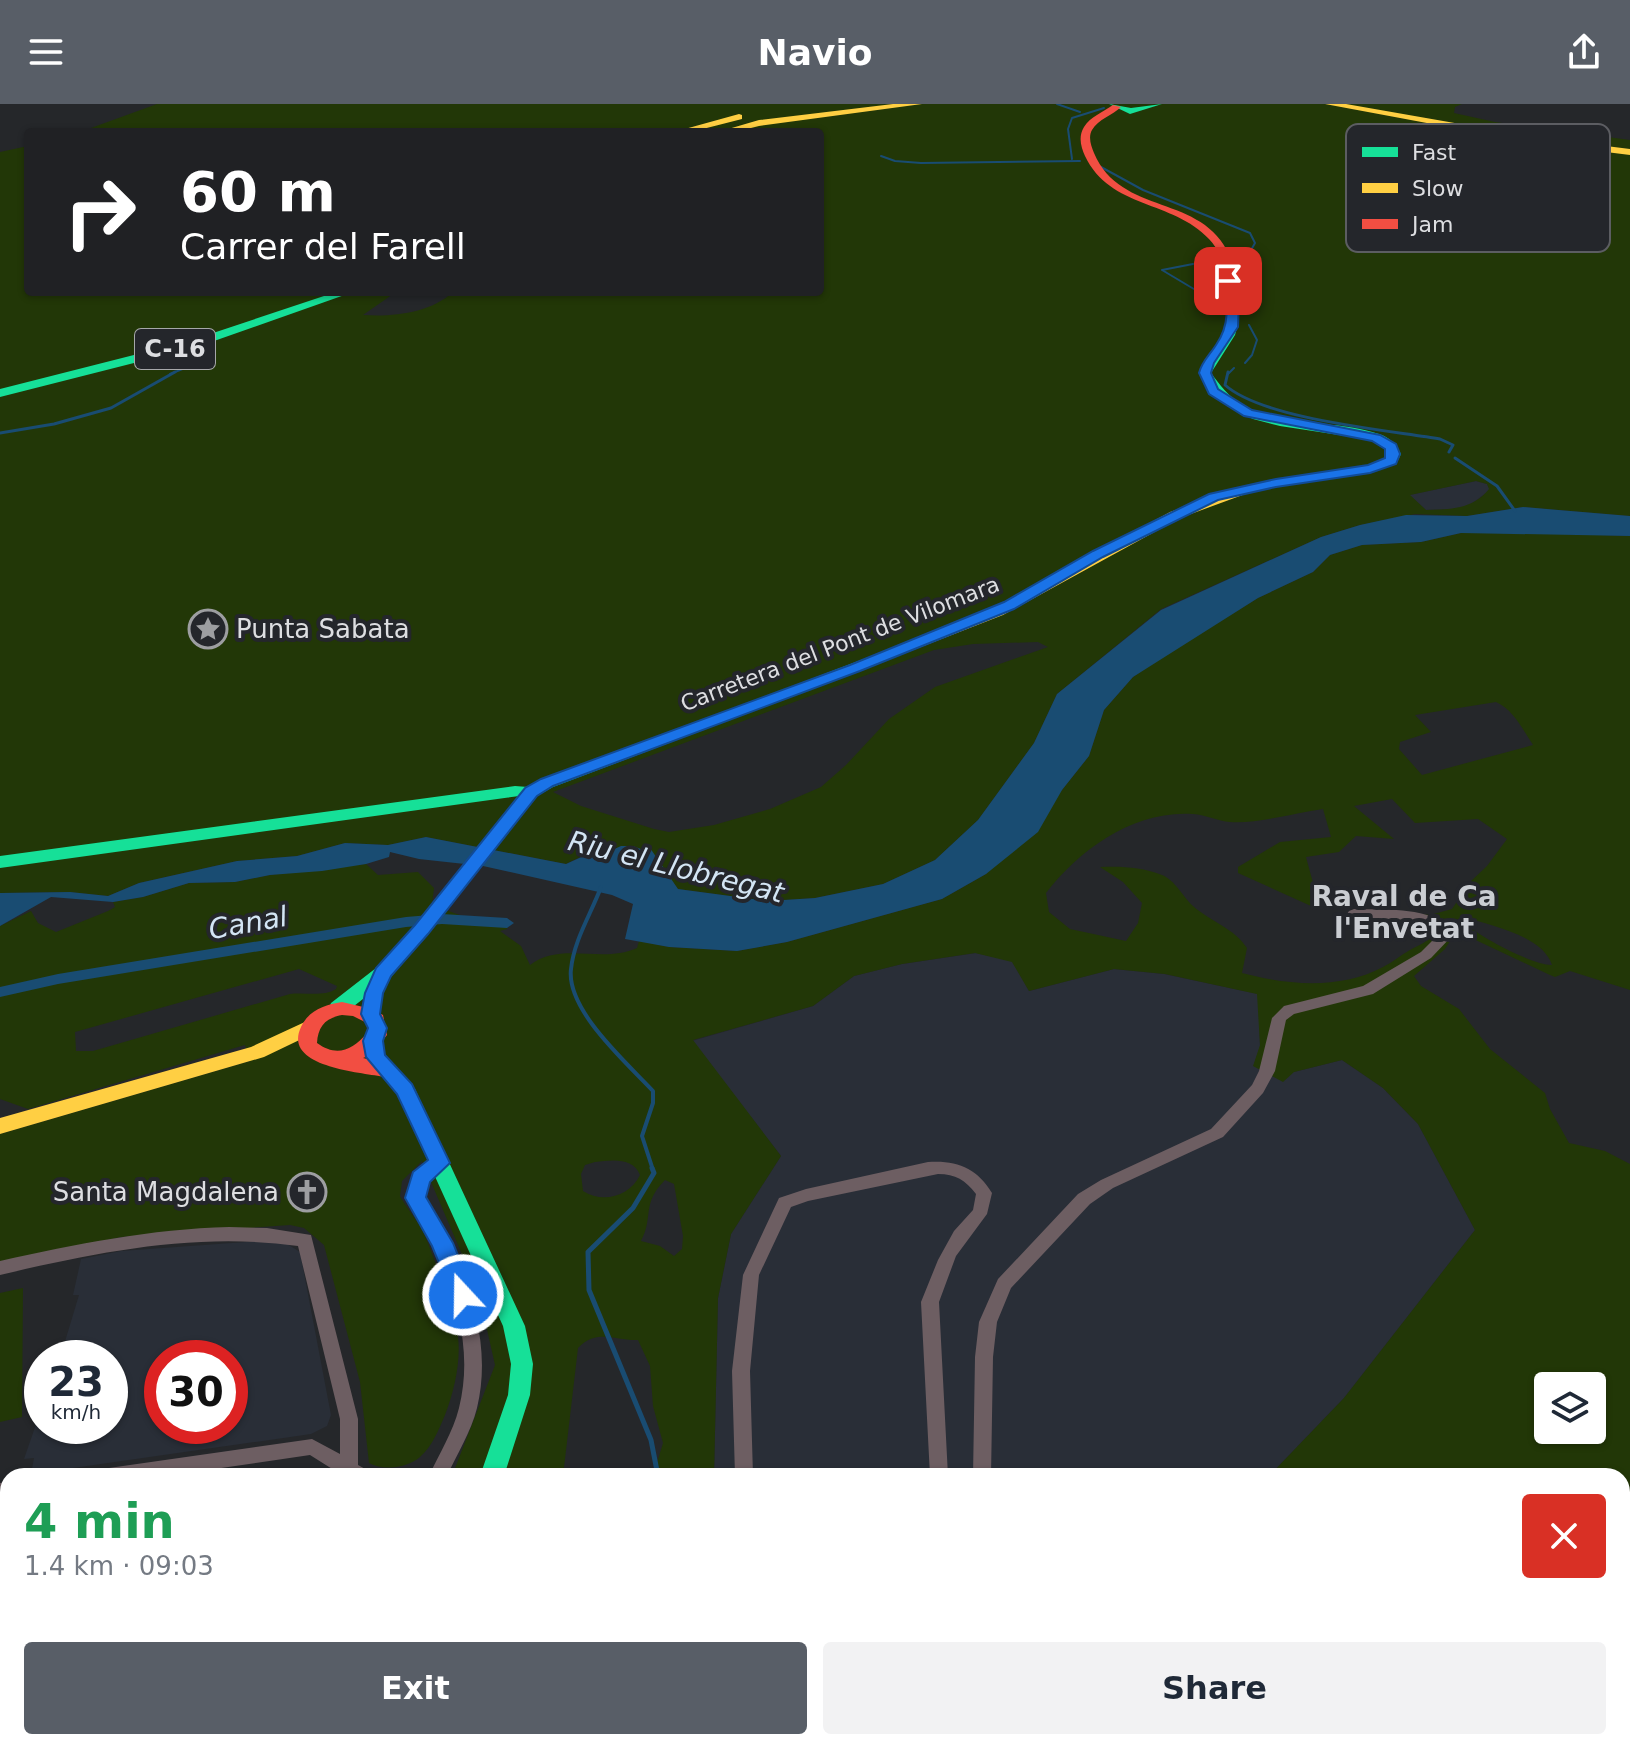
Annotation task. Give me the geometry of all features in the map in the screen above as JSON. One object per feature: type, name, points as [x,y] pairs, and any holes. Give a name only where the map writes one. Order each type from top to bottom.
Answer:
[{"type":"main road","points":[[686,128],[785,104]]},
{"type":"main road","points":[[697,128],[805,104]]},
{"type":"main road","points":[[720,128],[835,104]]},
{"type":"main road","points":[[745,128],[804,117],[917,104]]},
{"type":"main road","points":[[1330,104],[1443,124]]},
{"type":"main road","points":[[1356,104],[1469,124]]},
{"type":"main road","points":[[1116,109],[1152,105]]},
{"type":"main road","name":"Carretera del Pont de Vilomara","points":[[529,795],[564,775],[855,668],[1009,606],[1098,554],[1213,497],[1276,483],[1370,469],[1391,461],[1394,454],[1391,447],[1376,437],[1258,416],[1235,408],[1213,391],[1205,373],[1208,362],[1222,347],[1233,319],[1233,300],[1222,250],[1199,225],[1125,194],[1097,174],[1087,154],[1085,135],[1088,127],[1116,109]]},
{"type":"main road","points":[[1610,147],[1630,150]]},
{"type":"main road","points":[[1610,148],[1630,150]]},
{"type":"main road","name":"C-16","points":[[0,385],[168,344],[314,296]]},
{"type":"main road","name":"C-16","points":[[0,393],[179,349],[336,296]]},
{"type":"main road","points":[[0,862],[507,792],[529,795]]},
{"type":"main road","points":[[257,1052],[307,1028],[320,1015],[338,1008],[383,973],[422,930],[529,795]]},
{"type":"main road","points":[[370,1014],[374,993],[383,973]]},
{"type":"main road","points":[[338,1008],[358,1008],[370,1014],[377,1028],[373,1041],[376,1057],[405,1089],[514,1326],[522,1364],[519,1395],[495,1468]]},
{"type":"main road","points":[[307,1028],[304,1037],[310,1050]]},
{"type":"main road","points":[[343,1058],[364,1050],[373,1041]]},
{"type":"main road","points":[[8,1123],[280,1048],[310,1050],[324,1058],[367,1062],[385,1070]]},
{"type":"street","points":[[982,1468],[988,1322],[1004,1284],[1084,1199],[1107,1184],[1217,1133],[1258,1089],[1267,1071],[1279,1018],[1289,1010],[1368,990],[1426,955],[1445,936],[1444,927],[1433,920],[1404,915],[1354,914]]},
{"type":"street","points":[[439,1163],[420,1178],[415,1198],[458,1277],[473,1337],[468,1408],[442,1468]]},
{"type":"street","points":[[744,1468],[741,1371],[751,1275],[785,1203],[806,1195],[928,1168],[948,1167],[968,1173],[984,1193],[983,1212],[960,1235],[937,1277],[930,1302],[939,1468]]},
{"type":"street","points":[[0,1268],[116,1241],[263,1232],[305,1240],[349,1419],[351,1468]]},
{"type":"street","points":[[183,1468],[312,1447],[342,1468]]},
{"type":"shaded area","points":[[1476,481],[1487,484],[1490,490],[1470,505],[1457,509],[1426,510],[1409,495]]},
{"type":"shaded area","points":[[976,953],[1012,961],[1029,991],[1114,969],[1164,974],[1258,994],[1260,1045],[1294,1072],[1342,1060],[1383,1088],[1418,1124],[1475,1230],[1344,1398],[1277,1468],[714,1468],[718,1298],[731,1234],[781,1156],[692,1041],[813,1006],[854,976],[902,964]]},
{"type":"shaded area","points":[[284,1242],[300,1252],[331,1415],[327,1426],[311,1434],[248,1443],[248,1340],[144,1340],[144,1444],[241,1444],[73,1468],[32,1468],[34,1458],[24,1459],[29,1444],[128,1444],[128,1340],[65,1340],[79,1295],[73,1295],[81,1259],[121,1251]]},
{"type":"green space","points":[[157,104],[1462,104],[1455,107],[1454,113],[1510,124],[1346,124],[1346,252],[1610,252],[1610,137],[1630,140],[1630,516],[1523,507],[1467,516],[1415,514],[1321,537],[1161,609],[1057,694],[1034,743],[978,820],[935,860],[883,884],[815,898],[768,901],[678,889],[647,846],[646,852],[626,848],[605,849],[566,864],[426,837],[388,845],[345,843],[297,856],[237,861],[139,883],[108,896],[70,892],[0,893],[0,152],[24,147],[24,296],[390,296],[363,315],[399,314],[423,309],[448,296],[824,296],[824,128],[91,128]],"holes":[[[1476,481],[1487,484],[1489,489],[1482,496],[1460,507],[1426,510],[1410,495]],[[1038,642],[1048,647],[935,687],[889,719],[821,787],[770,809],[714,825],[669,832],[581,806],[553,792],[934,650],[973,644]]]},
{"type":"green space","points":[[1461,533],[1630,536],[1630,990],[1570,971],[1555,977],[1465,935],[1454,935],[1445,949],[1414,976],[1421,986],[1459,1009],[1490,1049],[1545,1093],[1550,1109],[1569,1143],[1605,1151],[1630,1164],[1630,1468],[1277,1468],[1344,1398],[1475,1230],[1418,1124],[1383,1088],[1342,1060],[1294,1072],[1283,1082],[1253,1066],[1260,1045],[1257,994],[1165,974],[1114,969],[1029,991],[1012,962],[975,953],[902,964],[854,976],[813,1006],[693,1040],[781,1156],[731,1234],[718,1298],[714,1468],[655,1468],[663,1443],[653,1406],[650,1366],[638,1340],[599,1337],[578,1348],[564,1468],[455,1468],[495,1365],[479,1294],[422,1161],[402,1181],[400,1196],[420,1226],[435,1263],[456,1328],[458,1356],[451,1397],[435,1438],[420,1457],[402,1466],[388,1468],[369,1463],[360,1382],[324,1245],[304,1228],[290,1225],[121,1237],[0,1264],[0,1134],[250,1061],[245,1045],[28,1109],[0,1099],[0,926],[31,911],[38,923],[56,932],[108,911],[115,907],[113,902],[143,897],[189,883],[235,882],[366,864],[378,875],[418,872],[434,888],[432,905],[465,917],[508,919],[507,929],[500,931],[521,946],[530,965],[555,954],[624,952],[637,948],[639,941],[669,947],[737,951],[787,942],[942,899],[986,874],[1062,790],[1089,756],[1104,710],[1133,677],[1258,598],[1313,572],[1330,555],[1362,545],[1421,542]],"holes":[[[1496,702],[1513,715],[1533,745],[1422,775],[1399,749],[1400,742],[1431,732],[1415,715]],[[1392,799],[1415,823],[1478,819],[1507,839],[1487,866],[1470,882],[1452,909],[1430,915],[1419,914],[1433,931],[1427,941],[1366,974],[1313,983],[1242,973],[1247,948],[1242,941],[1193,906],[1167,877],[1147,870],[1100,867],[1123,882],[1142,903],[1138,923],[1126,941],[1070,929],[1049,912],[1046,893],[1075,862],[1110,836],[1150,818],[1193,814],[1241,822],[1323,809],[1331,837],[1280,842],[1238,867],[1238,873],[1311,906],[1319,905],[1306,857],[1339,852],[1356,836],[1394,839],[1354,806]],[[1464,917],[1527,939],[1547,955],[1552,965],[1519,955],[1491,941],[1468,926],[1462,920]],[[299,969],[337,986],[336,989],[326,993],[290,994],[93,1051],[76,1051],[75,1032]],[[627,1162],[640,1175],[623,1193],[607,1197],[591,1195],[583,1191],[581,1174],[585,1165]],[[665,1180],[674,1184],[683,1236],[682,1249],[674,1256],[660,1246],[641,1241],[653,1196]]]},
{"type":"green space","points":[[23,1288],[22,1417],[0,1422],[0,1293]]},
{"type":"water","points":[[1523,507],[1630,516],[1630,536],[1461,533],[1421,542],[1362,545],[1330,555],[1313,572],[1258,598],[1133,677],[1104,710],[1089,756],[1062,790],[1038,832],[986,874],[942,899],[787,942],[737,951],[669,947],[625,939],[633,904],[612,895],[483,866],[419,859],[390,852],[389,857],[366,864],[235,882],[189,883],[143,897],[113,902],[51,897],[0,926],[0,893],[70,892],[108,896],[139,883],[237,861],[297,856],[345,843],[388,845],[426,837],[566,864],[599,849],[610,851],[621,846],[633,846],[646,851],[648,845],[678,889],[768,901],[815,898],[883,884],[935,860],[978,820],[1034,743],[1057,694],[1161,610],[1321,537],[1360,525],[1406,515],[1467,516]]},
{"type":"building","name":"Santa Magdalena","points":[[301,1182],[317,1182],[312,1201],[301,1207],[296,1201]]},
{"type":"waterway","points":[[1057,104],[1080,112]]},
{"type":"waterway","points":[[1072,159],[1068,129],[1072,118],[1104,108]]},
{"type":"waterway","points":[[881,156],[895,161],[921,163],[1080,161]]},
{"type":"waterway","points":[[1101,167],[1143,190],[1250,233],[1255,243],[1251,250],[1238,255]]},
{"type":"waterway","points":[[1208,262],[1215,260]]},
{"type":"waterway","points":[[1193,264],[1162,270],[1219,304]]},
{"type":"waterway","points":[[1245,363],[1252,355],[1257,340],[1249,325]]},
{"type":"waterway","points":[[175,372],[195,364]]},
{"type":"waterway","points":[[1228,374],[1234,368]]},
{"type":"waterway","points":[[0,433],[54,424],[111,408],[175,372]]},
{"type":"waterway","points":[[170,374],[175,372]]},
{"type":"waterway","points":[[1228,372],[1225,385],[1267,407],[1358,427],[1440,439],[1453,445],[1449,452]]},
{"type":"waterway","points":[[1455,458],[1497,486],[1515,511]]},
{"type":"waterway","points":[[601,887],[576,948],[571,969],[572,985],[578,1001],[600,1035],[653,1091],[653,1103],[642,1136],[653,1170]]},
{"type":"waterway","name":"Canal","points":[[0,992],[58,979],[406,922],[442,919],[507,923]]},
{"type":"waterway","points":[[652,1168],[654,1173],[633,1208],[588,1252],[589,1290],[651,1440],[656,1468]]},
{"type":"traffic: fast","points":[[1114,104],[1130,111],[1157,104]]},
{"type":"traffic: fast","points":[[0,393],[193,344],[335,296]]},
{"type":"traffic: fast","points":[[1233,321],[1229,335],[1205,373],[1219,392],[1236,406],[1280,423],[1376,437],[1391,447],[1394,454],[1391,461],[1370,469],[1282,482]]},
{"type":"traffic: fast","points":[[338,1008],[383,973],[422,930],[531,792],[547,783],[903,649]]},
{"type":"traffic: fast","points":[[0,862],[515,791],[531,792]]},
{"type":"traffic: fast","points":[[373,1041],[376,1057],[405,1089],[514,1326],[522,1364],[519,1395],[495,1468]]},
{"type":"traffic: slow","points":[[739,128],[917,104]]},
{"type":"traffic: slow","points":[[1330,104],[1443,124]]},
{"type":"traffic: slow","points":[[695,128],[739,117]]},
{"type":"traffic: slow","points":[[1610,150],[1630,152]]},
{"type":"traffic: slow","points":[[903,649],[998,611],[1175,515],[1245,490],[1282,482]]},
{"type":"traffic: slow","points":[[0,1126],[257,1052],[307,1028]]},
{"type":"traffic: jam","points":[[1116,107],[1092,123],[1086,133],[1087,148],[1098,172],[1111,185],[1127,194],[1182,215],[1214,237],[1228,265],[1233,321]]},
{"type":"traffic: jam","points":[[343,1058],[364,1050],[377,1035],[376,1020],[354,1010],[331,1010],[313,1023],[307,1046],[321,1056],[385,1070]]},
{"type":"place","name":"Punta Sabata","points":[[208,629]]},
{"type":"place","name":"Santa Magdalena","points":[[307,1192]]},
{"type":"district","name":"Raval de Ca l'Envetat","points":[[1404,912]]},
{"type":"route","points":[[463,1295],[442,1243],[415,1198],[420,1178],[439,1163],[405,1089],[376,1057],[373,1041],[377,1035],[376,1020],[370,1014],[374,993],[383,973],[422,930],[531,792],[547,783],[855,668],[1009,606],[1098,554],[1213,497],[1276,483],[1370,469],[1391,461],[1394,454],[1391,447],[1376,437],[1268,419],[1235,408],[1213,391],[1205,373],[1208,362],[1222,347],[1232,327],[1233,300],[1228,281]]},
{"type":"water label","name":"Riu el Llobregat","points":[[676,867]]}]
